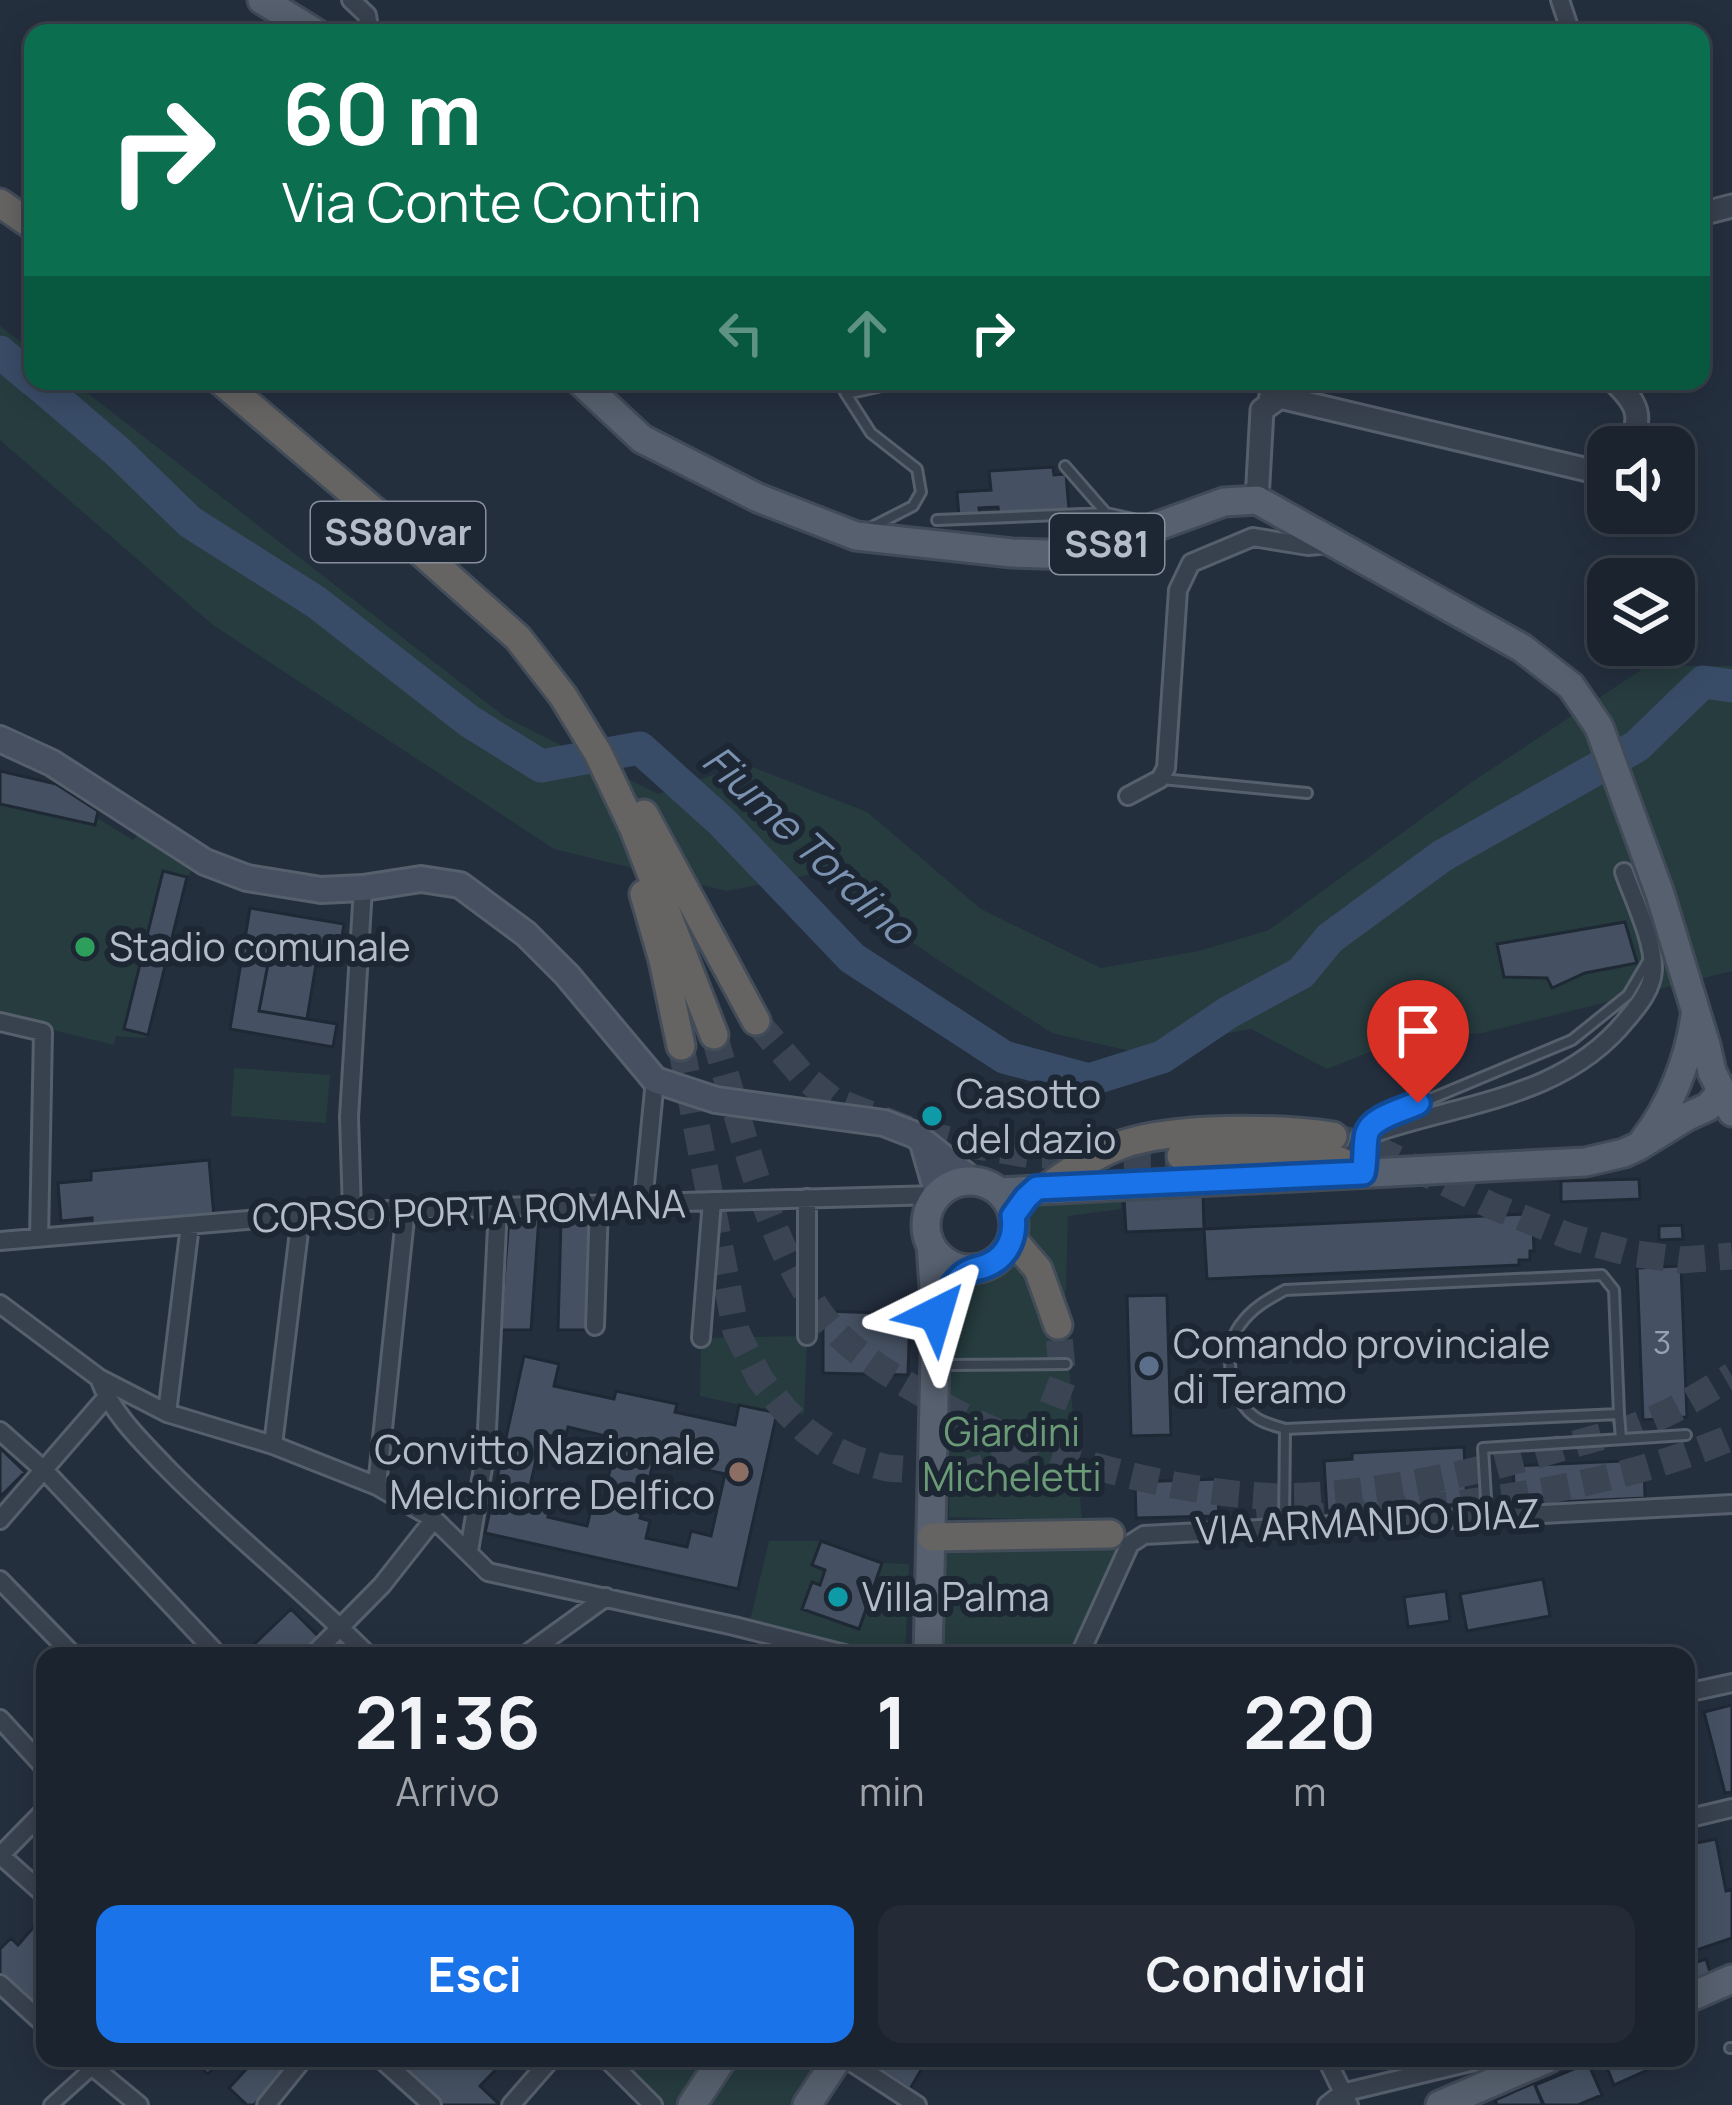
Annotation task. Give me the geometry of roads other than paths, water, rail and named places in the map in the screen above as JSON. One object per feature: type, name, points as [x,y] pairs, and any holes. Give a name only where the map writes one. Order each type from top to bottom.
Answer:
[{"type":"highway","name":"SS80var","points":[[232,390],[518,638],[590,726],[635,829]]},
{"type":"highway","points":[[635,829],[706,934],[756,1021]]},
{"type":"highway","points":[[635,829],[714,1035]]},
{"type":"highway","points":[[635,829],[643,889],[681,1046]]},
{"type":"highway","points":[[1043,1188],[1089,1159],[1139,1139],[1203,1132],[1333,1136]]},
{"type":"highway","points":[[1181,1156],[1302,1152],[1344,1160],[1363,1173]]},
{"type":"highway","points":[[1000,1207],[1038,1269],[1058,1325]]},
{"type":"highway","points":[[932,1537],[1110,1534]]},
{"type":"main road","points":[[262,0],[301,24]]},
{"type":"main road","name":"SS81","points":[[590,390],[642,439],[758,498],[856,536],[1012,553],[1078,555],[1224,502],[1257,500]]},
{"type":"main road","points":[[1257,500],[1522,648],[1571,686],[1599,727],[1660,894],[1718,1101]]},
{"type":"main road","points":[[0,739],[52,763],[206,862],[247,878],[322,890],[421,879],[460,885],[526,934],[655,1080],[716,1100],[884,1123],[915,1135],[1000,1207]]},
{"type":"main road","points":[[1639,1146],[1678,1078],[1690,1047],[1695,1012]]},
{"type":"main road","points":[[1692,1066],[1718,1101],[1696,1110],[1684,1106],[1676,1096],[1678,1078],[1692,1066]]},
{"type":"main road","points":[[931,1246],[944,1261],[962,1269],[985,1267],[997,1260],[1000,1207],[1018,1192],[1585,1162],[1624,1153],[1718,1101]]},
{"type":"main road","points":[[923,1143],[936,1314],[928,1647]]},
{"type":"main road","points":[[925,1195],[954,1184],[1000,1207]]},
{"type":"main road","points":[[936,1314],[961,1276],[972,1269]]},
{"type":"main road","points":[[1695,1995],[1732,1979]]},
{"type":"main road","points":[[692,2105],[717,2067]]},
{"type":"main road","points":[[807,2105],[834,2067]]},
{"type":"main road","points":[[1440,2105],[1517,2067]]},
{"type":"street","points":[[351,0],[367,15],[368,24]]},
{"type":"street","points":[[1623,390],[1634,401],[1637,426]]},
{"type":"street","points":[[1257,500],[1262,410],[1280,398],[1587,470]]},
{"type":"street","points":[[1128,796],[1160,778],[1166,768],[1178,590],[1191,563],[1253,537],[1308,546],[1338,544]]},
{"type":"street","points":[[1363,1173],[1366,1135],[1514,1095],[1587,1059],[1613,1036],[1653,977],[1652,955],[1624,872]]},
{"type":"street","points":[[352,1211],[349,1117],[363,888]]},
{"type":"street","points":[[0,1022],[43,1032],[39,1238]]},
{"type":"street","points":[[643,1203],[655,1080]]},
{"type":"street","name":"CORSO PORTA ROMANA","points":[[0,1241],[352,1211],[925,1195]]},
{"type":"street","points":[[807,1198],[807,1336]]},
{"type":"street","points":[[701,1338],[712,1201]]},
{"type":"street","points":[[596,1326],[599,1204]]},
{"type":"street","points":[[470,1550],[486,1450],[498,1207]]},
{"type":"street","points":[[377,1486],[406,1210]]},
{"type":"street","points":[[273,1445],[301,1215]]},
{"type":"street","points":[[167,1413],[190,1225]]},
{"type":"street","points":[[0,1304],[99,1378],[167,1413],[273,1445],[377,1486],[434,1519],[488,1571],[815,1647]]},
{"type":"street","points":[[99,1378],[106,1397],[147,1448],[207,1509],[360,1647]]},
{"type":"street","points":[[0,1520],[106,1397]]},
{"type":"street","points":[[0,1431],[45,1471],[211,1647]]},
{"type":"street","name":"VIA ARMANDO DIAZ","points":[[1083,1647],[1136,1538],[1166,1532],[1732,1504]]},
{"type":"street","points":[[321,1647],[382,1585],[434,1519]]},
{"type":"street","points":[[0,1580],[65,1647]]},
{"type":"street","points":[[536,1647],[606,1597]]},
{"type":"street","points":[[1695,1691],[1732,1683]]},
{"type":"street","points":[[0,1719],[36,1758]]},
{"type":"street","points":[[1695,1817],[1732,1808]]},
{"type":"street","points":[[36,1819],[0,1856],[36,1886]]},
{"type":"street","points":[[0,1984],[36,2017]]},
{"type":"street","points":[[51,2105],[86,2067]]},
{"type":"street","points":[[98,2067],[139,2105]]},
{"type":"street","points":[[266,2105],[297,2067]]},
{"type":"street","points":[[397,2067],[432,2105]]},
{"type":"street","points":[[512,2105],[544,2067]]},
{"type":"street","points":[[615,2067],[652,2105]]},
{"type":"street","points":[[855,2067],[916,2105]]},
{"type":"street","points":[[1330,2067],[1346,2099]]},
{"type":"street","points":[[1327,2105],[1444,2067]]},
{"type":"lane","points":[[843,390],[871,434],[917,469],[921,492],[913,506],[856,536]]},
{"type":"lane","points":[[845,394],[864,390]]},
{"type":"lane","points":[[1262,410],[1265,390]]},
{"type":"lane","points":[[1066,466],[1106,513]]},
{"type":"lane","points":[[938,520],[1106,513],[1161,525]]},
{"type":"lane","points":[[1160,778],[1306,794]]},
{"type":"lane","points":[[1366,1135],[1373,1124],[1572,1040],[1628,995],[1652,955]]},
{"type":"lane","points":[[1619,1414],[1285,1429],[1254,1418],[1235,1390],[1230,1361],[1236,1329],[1258,1305],[1285,1290],[1602,1275],[1614,1290],[1621,1439]]},
{"type":"lane","points":[[934,1365],[1066,1364]]},
{"type":"lane","points":[[1284,1526],[1285,1429]]},
{"type":"lane","points":[[1487,1516],[1483,1448],[1686,1436]]},
{"type":"waterway","name":"Fiume Tordino","points":[[0,352],[24,372]]},
{"type":"waterway","name":"Fiume Tordino","points":[[46,390],[190,522],[316,602],[469,721],[541,766],[640,748],[722,822],[852,958],[1004,1057],[1089,1080],[1162,1057],[1229,1012],[1301,973],[1330,938],[1442,856],[1637,746],[1703,682],[1732,686]]},
{"type":"tunnel","points":[[756,1021],[802,1075],[831,1099],[910,1130],[1031,1155],[1181,1156]]},
{"type":"tunnel","points":[[714,1035],[769,1215],[820,1313],[873,1363],[935,1401],[1065,1457],[1217,1492],[1308,1496],[1376,1489],[1476,1470],[1627,1429],[1732,1376]]},
{"type":"tunnel","points":[[681,1046],[736,1331],[760,1379],[806,1431],[855,1459],[887,1468],[965,1473],[994,1465],[1046,1423],[1063,1379],[1058,1325]]},
{"type":"tunnel","points":[[1333,1136],[1377,1149],[1492,1206],[1571,1237],[1629,1253],[1682,1260],[1732,1256]]},
{"type":"tunnel","points":[[1257,1522],[1438,1506],[1559,1488],[1676,1458],[1732,1437]]},
{"type":"place","name":"Stadio comunale","points":[[85,947]]},
{"type":"place","name":"Casotto del dazio","points":[[932,1116]]},
{"type":"place","name":"Comando provinciale di Teramo","points":[[1149,1366]]},
{"type":"place","name":"Convitto Nazionale Melchiorre Delfico","points":[[739,1472]]},
{"type":"place","name":"Villa Palma","points":[[838,1597]]},
{"type":"park label","name":"Giardini Micheletti","points":[[1012,1454]]}]
